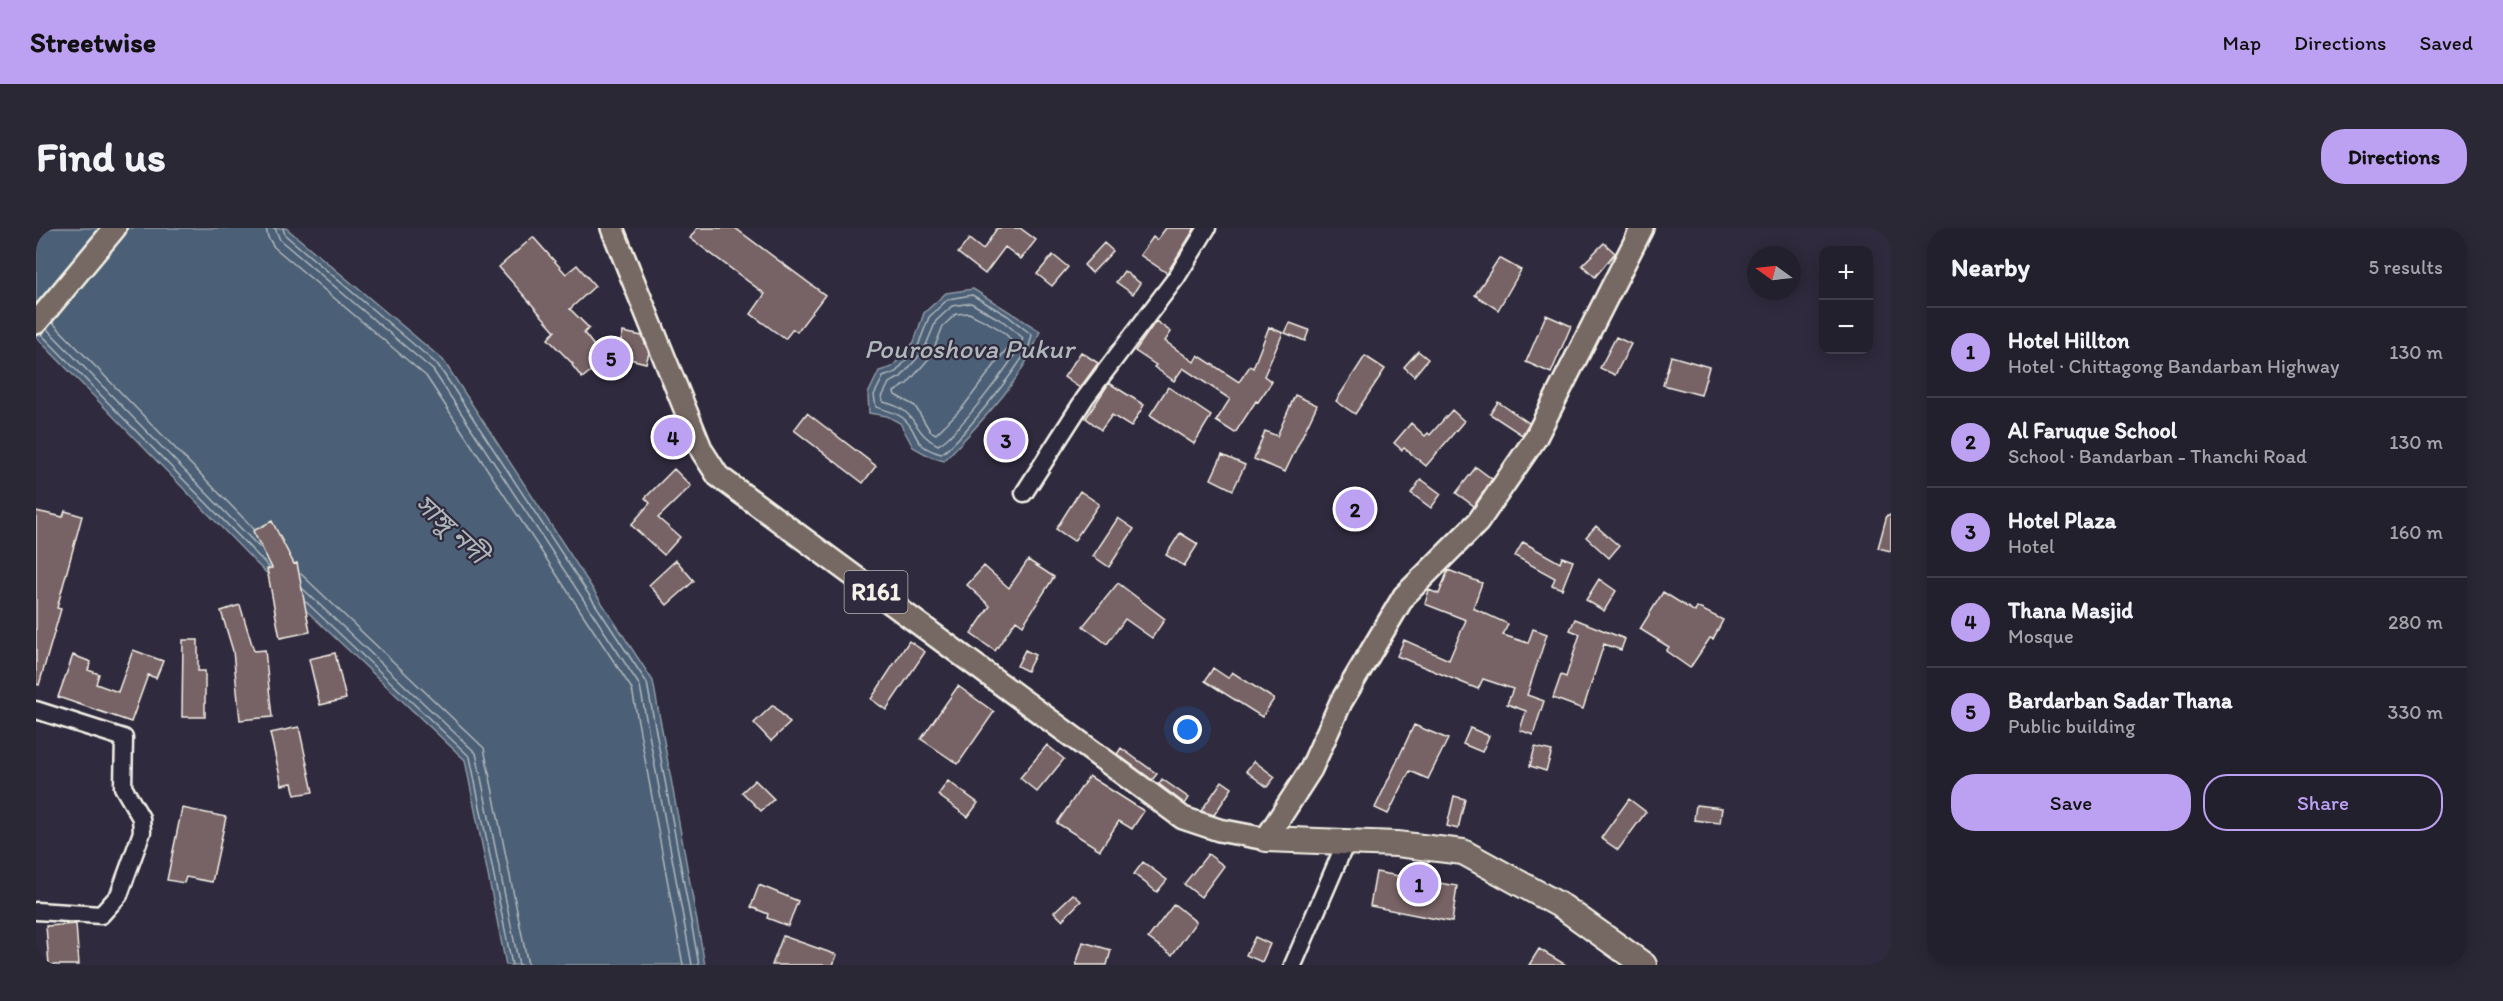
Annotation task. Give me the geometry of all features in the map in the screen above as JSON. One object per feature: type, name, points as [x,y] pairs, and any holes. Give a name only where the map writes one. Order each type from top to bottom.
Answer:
[{"type":"highway","points":[[1266,839],[1398,844],[1463,852],[1563,907],[1644,965]]},
{"type":"main road","points":[[36,322],[115,228]]},
{"type":"main road","name":"R161","points":[[612,228],[702,451],[718,476],[1182,818],[1219,830],[1266,839]]},
{"type":"main road","points":[[1266,839],[1311,770],[1341,702],[1404,596],[1478,522],[1535,439],[1642,228]]},
{"type":"street","points":[[1024,493],[1085,398],[1176,278],[1207,228]]},
{"type":"street","points":[[36,710],[124,738],[123,787],[141,818],[142,832],[119,896],[101,915],[36,911]]},
{"type":"street","points":[[1293,965],[1346,842]]},
{"type":"water","name":"সাঙ্গু নদী","points":[[36,228],[286,228],[443,360],[653,681],[705,965],[506,965],[465,760],[259,566],[36,337]]},
{"type":"water","name":"Pouroshova Pukur","points":[[973,289],[1040,331],[1033,349],[1012,384],[944,461],[913,447],[900,423],[887,416],[869,413],[868,394],[879,371],[892,367],[914,342],[924,313],[946,293]]},
{"type":"building","points":[[697,228],[735,228],[825,295],[797,332],[793,329],[785,339],[751,314],[765,294],[690,238]]},
{"type":"building","points":[[997,228],[1020,228],[1036,240],[1021,259],[1005,247],[985,274],[958,253],[969,239],[983,250]]},
{"type":"building","points":[[1166,228],[1195,228],[1167,273],[1140,255],[1153,237],[1157,240]]},
{"type":"building","points":[[533,237],[566,274],[577,265],[595,286],[570,309],[589,328],[584,333],[605,360],[582,378],[573,364],[548,339],[555,331],[499,267]]},
{"type":"building","points":[[1104,243],[1113,251],[1092,273],[1084,265]]},
{"type":"building","points":[[1604,243],[1615,253],[1595,277],[1582,265]]},
{"type":"building","points":[[1053,255],[1068,267],[1052,286],[1037,274]]},
{"type":"building","points":[[1499,258],[1521,270],[1498,310],[1475,295]]},
{"type":"building","points":[[1124,271],[1140,283],[1133,294],[1116,282]]},
{"type":"building","points":[[1546,315],[1571,326],[1551,373],[1526,362]]},
{"type":"building","points":[[1156,321],[1171,332],[1165,341],[1194,362],[1198,355],[1239,382],[1250,366],[1253,368],[1269,327],[1283,333],[1264,376],[1272,382],[1235,433],[1216,421],[1230,399],[1183,368],[1174,381],[1135,351]]},
{"type":"building","points":[[1290,323],[1309,330],[1305,341],[1285,333]]},
{"type":"building","points":[[623,332],[642,336],[649,353],[646,363],[617,356]]},
{"type":"building","points":[[1616,337],[1631,344],[1615,375],[1600,368]]},
{"type":"building","points":[[1418,351],[1428,359],[1414,376],[1404,367]]},
{"type":"building","points":[[1081,352],[1098,363],[1080,388],[1064,377]]},
{"type":"building","points":[[1365,356],[1385,369],[1355,414],[1336,401]]},
{"type":"building","points":[[1671,356],[1709,367],[1701,395],[1663,385]]},
{"type":"building","points":[[1109,383],[1144,405],[1131,427],[1112,415],[1101,430],[1086,418]]},
{"type":"building","points":[[1168,387],[1211,416],[1194,444],[1150,415]]},
{"type":"building","points":[[1295,395],[1317,405],[1285,472],[1254,459],[1265,431],[1277,436]]},
{"type":"building","points":[[1498,402],[1529,423],[1522,435],[1490,414]]},
{"type":"building","points":[[1452,410],[1464,421],[1426,466],[1394,443],[1411,423],[1425,436],[1428,433],[1430,435]]},
{"type":"building","points":[[807,413],[876,466],[863,483],[794,430]]},
{"type":"building","points":[[1222,455],[1245,465],[1233,490],[1211,479]]},
{"type":"building","points":[[1476,467],[1492,479],[1474,506],[1456,493]]},
{"type":"building","points":[[674,469],[691,486],[658,518],[680,537],[664,555],[631,525],[650,503],[645,498]]},
{"type":"building","points":[[1421,479],[1441,494],[1431,508],[1411,493]]},
{"type":"building","points":[[1080,491],[1099,504],[1074,541],[1056,529]]},
{"type":"building","points":[[36,511],[63,517],[65,511],[82,516],[57,608],[61,609],[39,685],[36,684]]},
{"type":"building","points":[[1887,515],[1891,515],[1891,551],[1878,548]]},
{"type":"building","points":[[1118,518],[1134,529],[1109,567],[1093,556]]},
{"type":"building","points":[[272,521],[294,564],[297,563],[310,632],[280,638],[267,569],[272,568],[253,531]]},
{"type":"building","points":[[1596,526],[1619,546],[1609,558],[1586,537]]},
{"type":"building","points":[[1180,533],[1198,544],[1184,566],[1166,555]]},
{"type":"building","points":[[1523,542],[1560,563],[1562,557],[1573,561],[1562,589],[1552,585],[1555,578],[1515,556]]},
{"type":"building","points":[[676,560],[694,581],[667,605],[649,585]]},
{"type":"building","points":[[1028,560],[1054,577],[1023,625],[1016,620],[995,651],[971,634],[990,606],[967,585],[984,566],[1009,588]]},
{"type":"building","points":[[1448,570],[1482,583],[1473,608],[1508,624],[1503,635],[1528,643],[1533,629],[1547,634],[1527,695],[1544,701],[1533,735],[1520,730],[1526,711],[1507,704],[1513,689],[1483,679],[1478,689],[1397,656],[1404,640],[1449,660],[1466,620],[1425,604],[1429,590],[1439,594]]},
{"type":"building","points":[[1599,579],[1616,591],[1604,611],[1586,600]]},
{"type":"building","points":[[1118,583],[1165,619],[1152,638],[1125,619],[1107,644],[1083,626]]},
{"type":"building","points":[[1663,592],[1695,612],[1697,607],[1723,620],[1713,639],[1710,638],[1690,668],[1666,651],[1669,647],[1640,629]]},
{"type":"building","points":[[240,605],[254,651],[265,650],[272,717],[240,720],[233,651],[221,611]]},
{"type":"building","points":[[1575,619],[1625,639],[1621,650],[1604,644],[1583,709],[1553,698],[1561,675],[1566,677],[1580,634],[1570,630]]},
{"type":"building","points":[[183,640],[198,640],[198,671],[205,671],[205,717],[182,717]]},
{"type":"building","points":[[909,641],[925,652],[886,710],[871,699]]},
{"type":"building","points":[[133,650],[163,661],[156,678],[148,675],[131,722],[58,697],[73,655],[91,662],[88,670],[99,674],[96,684],[118,692]]},
{"type":"building","points":[[1025,650],[1035,655],[1027,671],[1017,666]]},
{"type":"building","points":[[335,653],[346,699],[320,705],[309,659]]},
{"type":"building","points":[[1213,668],[1228,678],[1232,672],[1274,699],[1262,717],[1205,681]]},
{"type":"building","points":[[958,686],[994,712],[958,764],[921,739]]},
{"type":"building","points":[[773,705],[790,723],[771,741],[754,723]]},
{"type":"building","points":[[1414,725],[1448,739],[1428,779],[1410,771],[1388,814],[1375,808]]},
{"type":"building","points":[[299,727],[313,792],[295,795],[292,783],[282,785],[270,733]]},
{"type":"building","points":[[1470,728],[1489,736],[1482,752],[1463,744]]},
{"type":"building","points":[[1047,745],[1064,759],[1037,792],[1020,778]]},
{"type":"building","points":[[1535,747],[1552,751],[1546,771],[1530,766]]},
{"type":"building","points":[[1121,748],[1157,774],[1152,780],[1117,754]]},
{"type":"building","points":[[1254,761],[1275,777],[1267,787],[1246,771]]},
{"type":"building","points":[[1089,776],[1144,811],[1132,829],[1119,821],[1100,850],[1057,823]]},
{"type":"building","points":[[1162,779],[1189,798],[1185,804],[1159,784]]},
{"type":"building","points":[[755,780],[774,799],[761,811],[742,792]]},
{"type":"building","points":[[948,781],[978,803],[968,817],[938,795]]},
{"type":"building","points":[[1222,781],[1232,788],[1214,815],[1201,811]]},
{"type":"building","points":[[1454,796],[1465,799],[1458,829],[1447,826]]},
{"type":"building","points":[[1629,799],[1646,812],[1618,850],[1601,838]]},
{"type":"building","points":[[1696,805],[1722,808],[1720,823],[1694,820]]},
{"type":"building","points":[[182,808],[226,817],[212,882],[186,877],[184,883],[167,880]]},
{"type":"building","points":[[1208,854],[1224,866],[1201,897],[1184,884]]},
{"type":"building","points":[[1143,862],[1167,880],[1157,892],[1134,874]]},
{"type":"building","points":[[1376,872],[1457,886],[1452,922],[1370,906]]},
{"type":"building","points":[[759,885],[798,901],[788,926],[767,918],[768,914],[751,907]]},
{"type":"building","points":[[1073,894],[1081,901],[1062,920],[1054,912]]},
{"type":"building","points":[[1174,904],[1196,922],[1172,955],[1148,938]]},
{"type":"building","points":[[76,924],[79,965],[49,965],[46,926]]},
{"type":"building","points":[[783,936],[837,955],[833,965],[772,965]]},
{"type":"building","points":[[1255,937],[1270,944],[1262,962],[1246,955]]},
{"type":"building","points":[[1083,942],[1111,950],[1107,965],[1076,965]]},
{"type":"building","points":[[1539,949],[1566,965],[1529,965]]},
{"type":"place","name":"Bardarban Sadar Thana","points":[[611,358]]},
{"type":"place","name":"Thana Masjid","points":[[673,437]]},
{"type":"place","name":"Hotel Plaza","points":[[1006,440]]},
{"type":"place","name":"Al Faruque School","points":[[1355,509]]},
{"type":"place","name":"Hotel Hillton","points":[[1419,884]]}]
